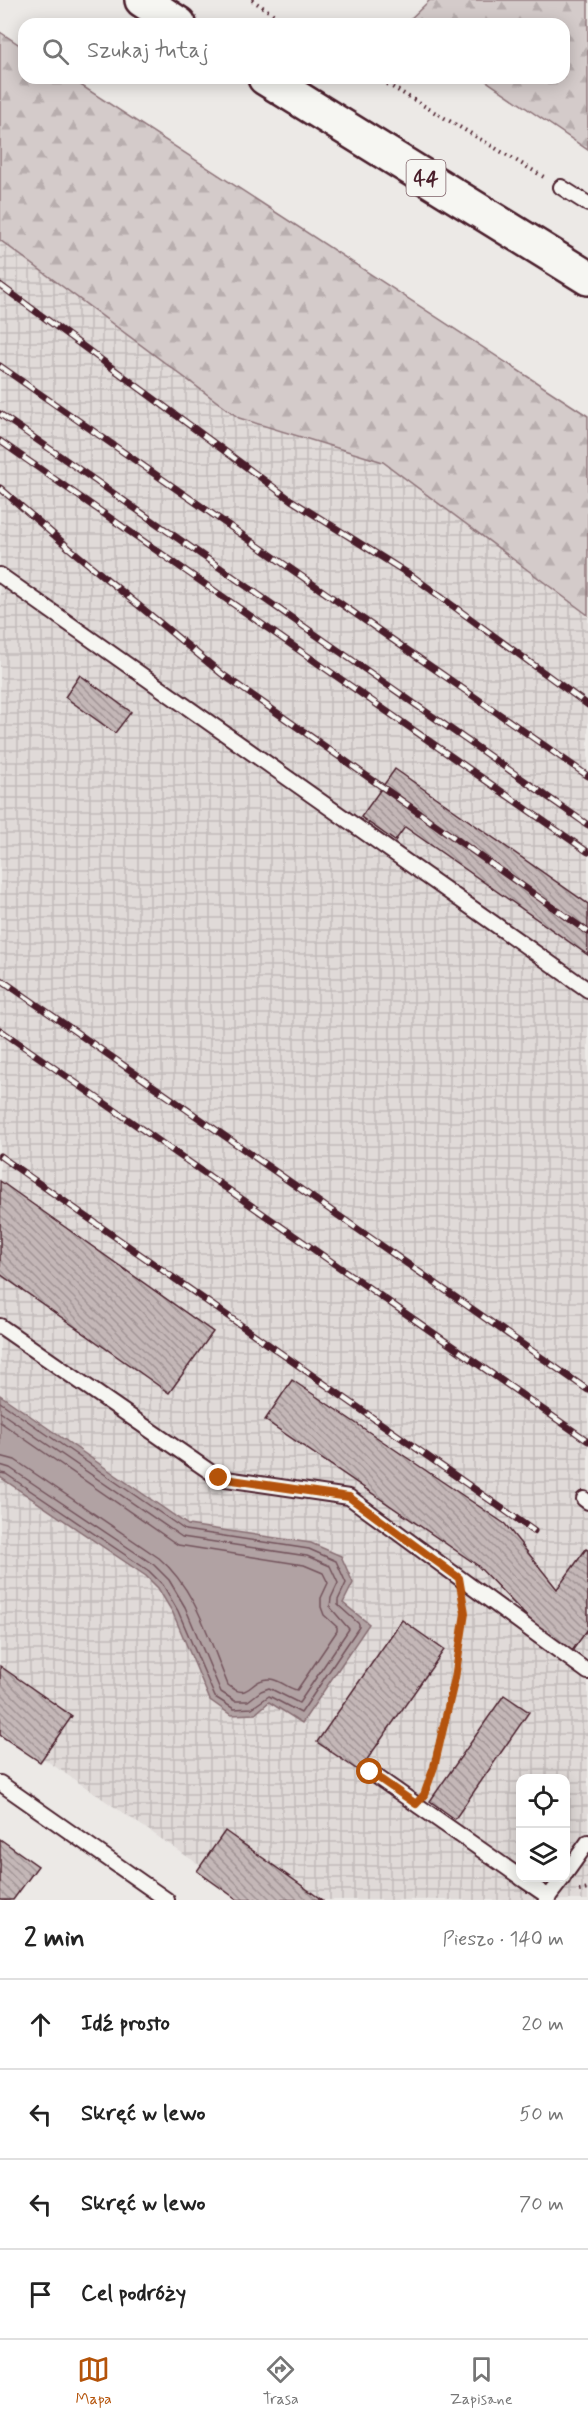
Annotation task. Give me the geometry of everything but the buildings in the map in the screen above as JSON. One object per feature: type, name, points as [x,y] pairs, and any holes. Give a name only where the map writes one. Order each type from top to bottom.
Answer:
[{"type":"main road","points":[[142,0],[170,18]]},
{"type":"main road","name":"44","points":[[275,84],[588,278]]},
{"type":"lane","points":[[561,187],[588,204]]},
{"type":"lane","points":[[0,575],[588,990]]},
{"type":"lane","points":[[0,1326],[219,1478],[349,1497],[588,1672]]},
{"type":"lane","points":[[370,1772],[516,1874]]},
{"type":"lane","points":[[0,1783],[167,1900]]},
{"type":"lane","points":[[570,1867],[588,1842]]},
{"type":"lane","points":[[527,1882],[548,1898],[560,1882]]},
{"type":"path","points":[[252,0],[279,18]]},
{"type":"path","points":[[387,84],[561,187]]},
{"type":"path","points":[[416,1804],[424,1795],[434,1767],[455,1678],[465,1613],[459,1578]]},
{"type":"shaded area","points":[[0,240],[239,418],[383,462],[588,615],[588,1900],[251,1900],[0,1729]]},
{"type":"green space","points":[[430,0],[588,0],[588,150],[491,84],[570,84],[570,18],[411,18]]},
{"type":"green space","points":[[0,32],[18,44],[18,84],[79,84],[588,416],[588,615],[383,462],[239,418],[0,240]]},
{"type":"water","points":[[0,1395],[188,1525],[311,1543],[341,1556],[353,1583],[343,1603],[369,1624],[302,1723],[269,1702],[255,1714],[231,1715],[210,1700],[173,1613],[158,1588],[146,1576],[0,1477]]},
{"type":"railway","points":[[0,285],[291,500],[415,578],[588,705]]},
{"type":"railway","points":[[0,366],[588,776]]},
{"type":"railway","points":[[0,414],[588,825]]},
{"type":"railway","points":[[0,441],[588,852]]},
{"type":"railway","points":[[0,488],[222,674],[588,932]]},
{"type":"railway","points":[[0,979],[588,1390]]},
{"type":"railway","points":[[0,1030],[588,1441]]},
{"type":"railway","points":[[0,1156],[534,1531]]},
{"type":"route","points":[[219,1478],[349,1497],[459,1578],[465,1613],[455,1678],[434,1767],[424,1795],[416,1804],[370,1772]]}]
